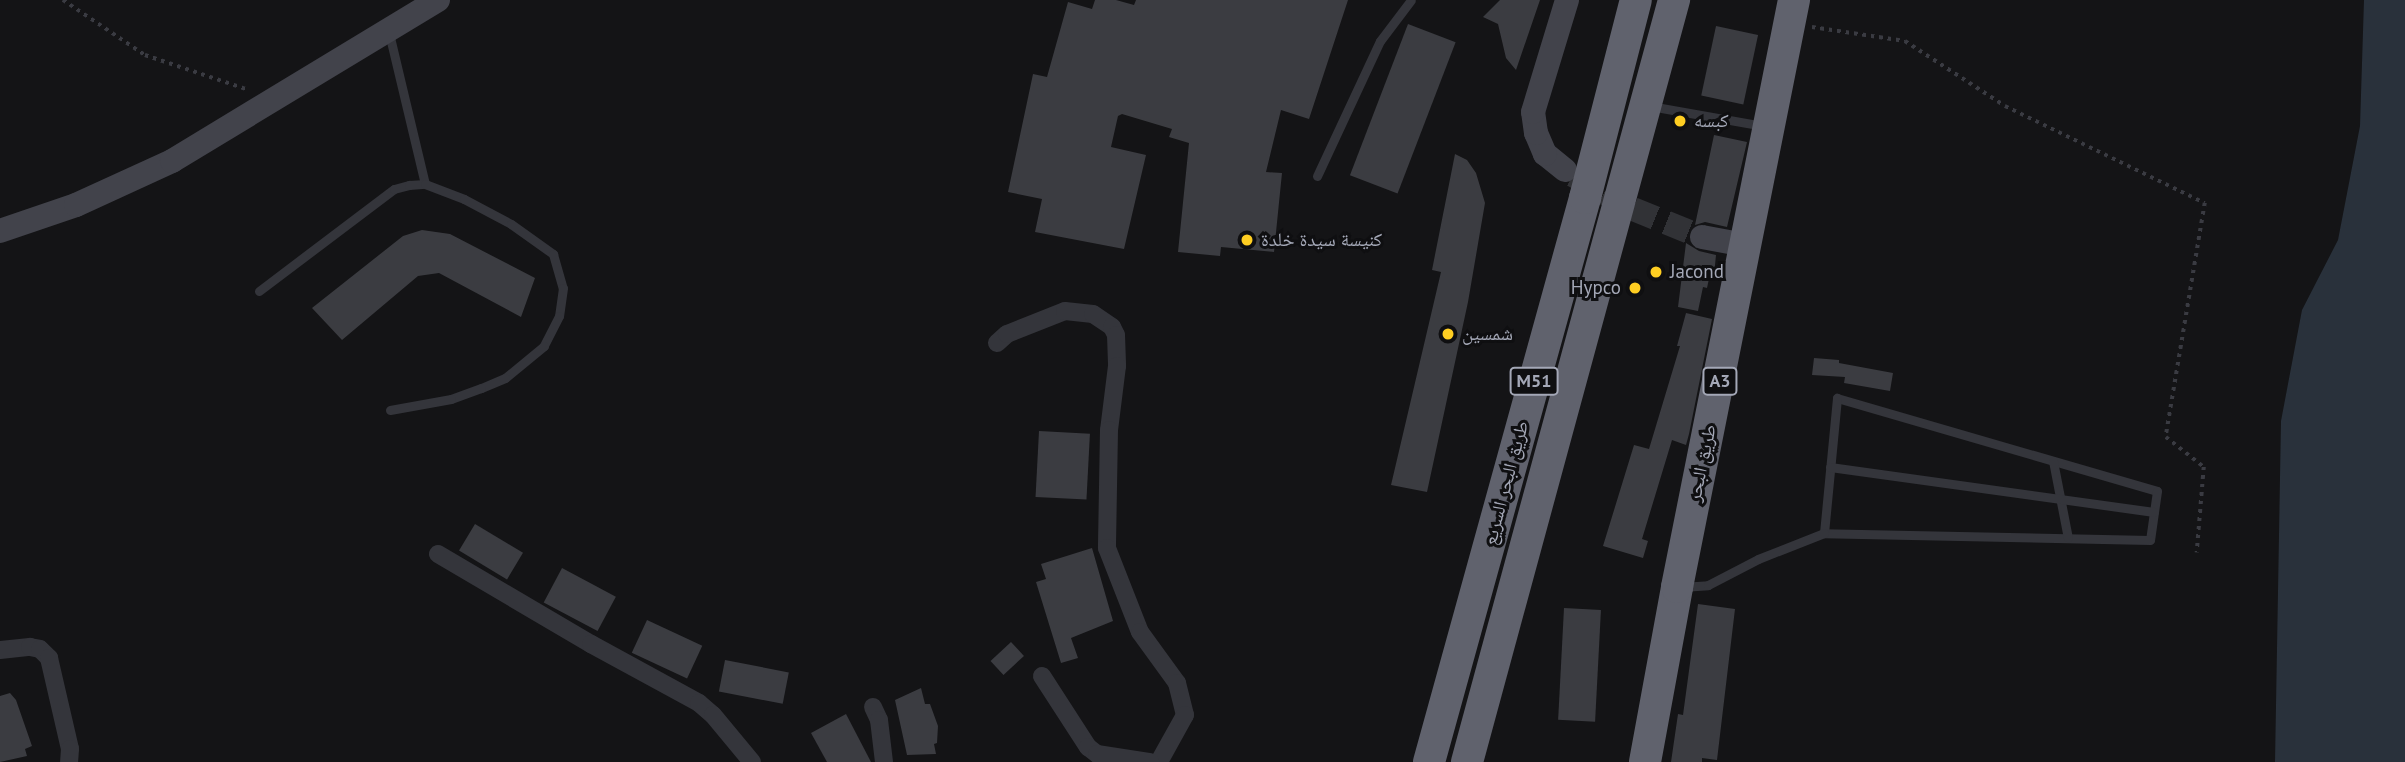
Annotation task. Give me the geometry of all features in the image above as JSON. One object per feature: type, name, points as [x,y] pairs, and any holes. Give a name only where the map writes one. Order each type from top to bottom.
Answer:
[{"type":"highway","name":"طريق البحر السريع","points":[[1429,762],[1585,198],[1636,0]]},
{"type":"highway","name":"طريق البحر السريع","points":[[1467,762],[1674,0]]},
{"type":"highway","name":"طريق البحر","points":[[1645,762],[1676,587],[1792,12]]},
{"type":"street","points":[[0,231],[131,181],[278,99],[438,0]]},
{"type":"street","points":[[1565,170],[1545,154],[1536,133],[1533,111],[1567,0]]},
{"type":"street","points":[[1702,237],[1745,245]]},
{"type":"street","points":[[997,343],[1007,334],[1065,311],[1093,314],[1112,327],[1116,335],[1118,366],[1109,430],[1107,548],[1140,632],[1177,683],[1185,715],[1159,762]]},
{"type":"street","points":[[438,554],[567,631],[699,703],[713,715],[752,762]]},
{"type":"street","points":[[0,650],[30,647],[40,649],[49,658],[70,749],[69,762]]},
{"type":"street","points":[[1042,676],[1088,747],[1097,754],[1150,762]]},
{"type":"street","points":[[873,707],[879,720],[884,762]]},
{"type":"lane","points":[[1317,176],[1380,41],[1411,0]]},
{"type":"lane","points":[[388,32],[425,184]]},
{"type":"lane","points":[[1645,105],[1767,126]]},
{"type":"lane","points":[[259,291],[394,189],[425,184],[464,199],[512,224],[554,254],[563,288],[559,316],[544,346],[505,378],[451,398],[390,410]]},
{"type":"lane","points":[[1676,587],[1708,585],[1758,559],[1824,533],[2150,540],[2157,491],[1837,398],[1824,533]]},
{"type":"lane","points":[[2053,461],[2068,538]]},
{"type":"lane","points":[[1830,467],[2154,512]]},
{"type":"path","points":[[63,0],[145,55],[278,99]]},
{"type":"path","points":[[1792,12],[1905,41],[2005,106],[2205,203],[2166,437],[2204,467],[2197,553]]},
{"type":"shaded area","points":[[2364,0],[2405,0],[2405,762],[2275,762],[2281,421],[2302,310],[2338,240],[2360,126]]},
{"type":"building","points":[[1095,0],[1116,0],[1134,5],[1136,0],[1348,0],[1309,119],[1281,110],[1266,172],[1282,173],[1274,252],[1221,247],[1220,256],[1178,252],[1189,143],[1169,137],[1172,129],[1122,114],[1118,116],[1111,147],[1146,155],[1124,249],[1035,232],[1042,199],[1008,192],[1033,74],[1047,77],[1068,2],[1092,9]]},
{"type":"building","points":[[1500,0],[1540,0],[1516,70],[1506,58],[1498,24],[1483,17]]},
{"type":"building","points":[[1408,24],[1456,42],[1398,194],[1350,175]]},
{"type":"building","points":[[1716,26],[1758,35],[1743,104],[1701,95]]},
{"type":"building","points":[[1714,135],[1747,142],[1727,227],[1705,222],[1695,225]]},
{"type":"building","points":[[1455,154],[1467,160],[1476,173],[1485,203],[1468,302],[1427,492],[1391,485],[1441,272],[1432,270]]},
{"type":"building","points":[[422,230],[450,234],[535,278],[521,317],[439,273],[418,276],[342,340],[312,308],[403,236]]},
{"type":"building","points":[[1686,243],[1699,251],[1716,255],[1714,275],[1710,274],[1707,288],[1703,287],[1698,311],[1678,307]]},
{"type":"building","points":[[1686,313],[1712,319],[1686,445],[1672,440],[1642,539],[1648,541],[1643,558],[1603,546],[1634,445],[1649,449],[1680,346],[1677,346]]},
{"type":"building","points":[[1814,358],[1839,360],[1839,363],[1893,373],[1890,391],[1844,383],[1845,377],[1812,375]]},
{"type":"building","points":[[1039,431],[1090,434],[1086,500],[1036,497]]},
{"type":"building","points":[[475,524],[523,553],[507,579],[459,551]]},
{"type":"building","points":[[1092,548],[1113,621],[1071,638],[1078,658],[1061,663],[1036,582],[1046,579],[1041,564]]},
{"type":"building","points":[[562,568],[616,597],[598,631],[544,602]]},
{"type":"building","points":[[1698,604],[1735,609],[1717,760],[1702,758],[1702,762],[1671,762],[1678,714],[1683,715]]},
{"type":"building","points":[[1564,608],[1601,610],[1595,722],[1558,720]]},
{"type":"building","points":[[647,620],[702,646],[687,678],[632,653]]},
{"type":"building","points":[[1011,642],[1024,656],[1003,675],[991,661]]},
{"type":"building","points":[[725,660],[789,672],[783,704],[719,691]]},
{"type":"building","points":[[921,688],[925,704],[930,704],[938,726],[937,743],[934,744],[936,754],[907,755],[895,700]]},
{"type":"building","points":[[10,693],[16,700],[32,746],[25,749],[27,756],[0,762],[0,696]]},
{"type":"building","points":[[846,714],[871,762],[827,762],[811,733]]},
{"type":"tunnel","points":[[1573,175],[1633,209],[1702,237]]},
{"type":"place","name":"كبسه","points":[[1680,121]]},
{"type":"place","name":"كنيسة سيدة خلدة","points":[[1247,240]]},
{"type":"place","name":"Jacond","points":[[1656,272]]},
{"type":"place","name":"Hypco","points":[[1635,288]]},
{"type":"place","name":"شمسين","points":[[1448,334]]}]
